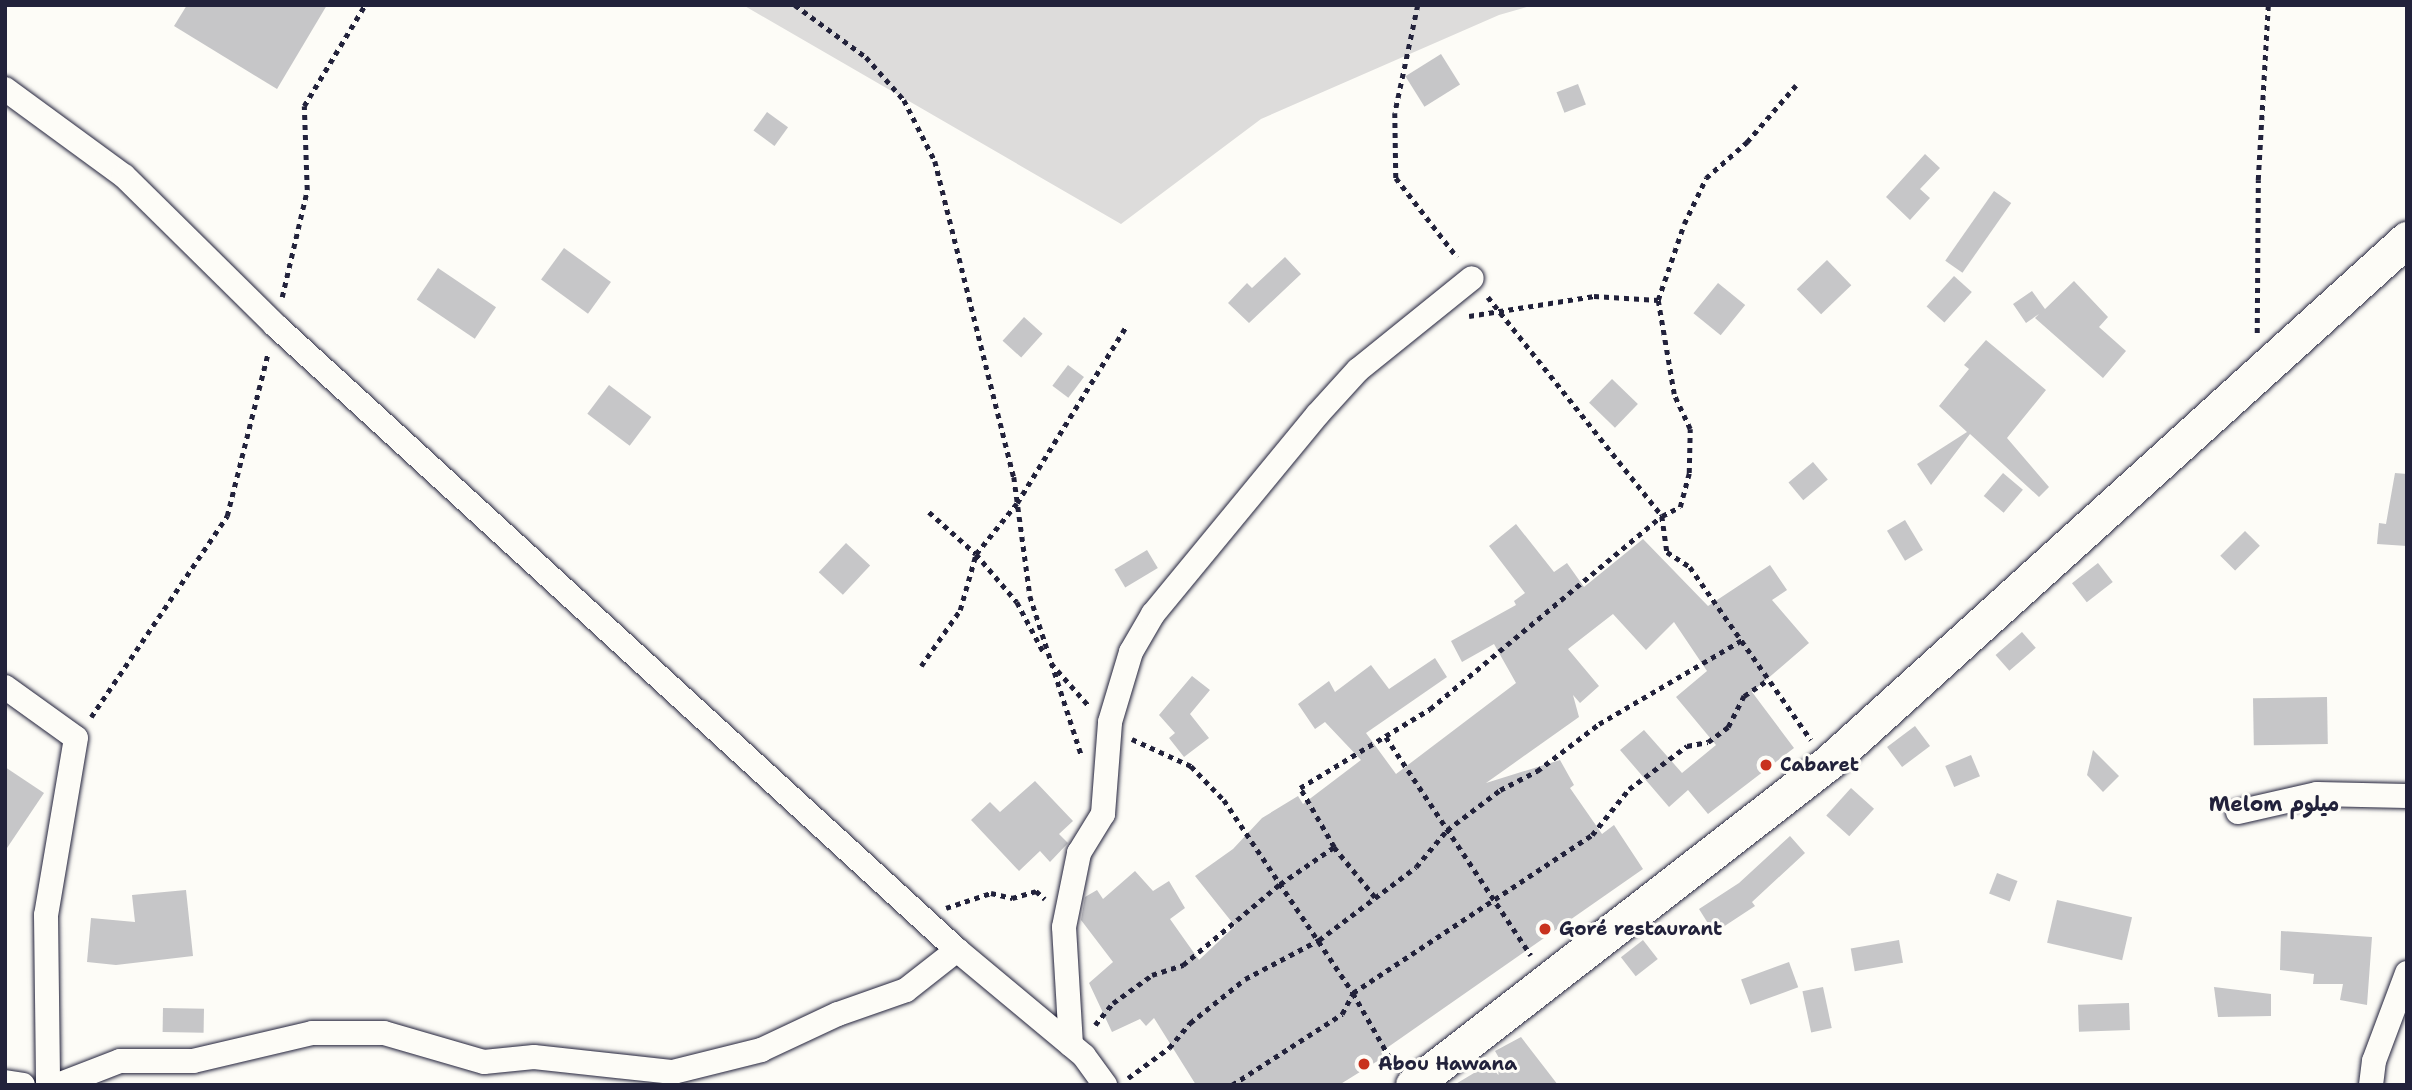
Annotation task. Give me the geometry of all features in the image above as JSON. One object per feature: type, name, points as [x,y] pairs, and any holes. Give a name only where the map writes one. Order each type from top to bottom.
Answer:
[{"type":"main road","points":[[1406,1079],[1546,979],[1828,763],[2407,239]]},
{"type":"street","points":[[5,89],[124,176],[275,325],[957,950],[1077,1050],[1105,1085]]},
{"type":"street","points":[[1077,1050],[1064,927],[1079,853],[1102,814],[1110,722],[1131,652],[1153,614],[1359,370],[1472,278]]},
{"type":"street","points":[[5,687],[76,738],[46,915],[48,1085]]},
{"type":"street","points":[[2238,813],[2318,794],[2407,796]]},
{"type":"street","points":[[58,1085],[120,1061],[193,1061],[312,1032],[384,1034],[426,1049],[484,1062],[534,1058],[673,1073],[761,1050],[838,1014],[906,990],[957,950]]},
{"type":"street","points":[[2371,1085],[2374,1061],[2407,973]]},
{"type":"street","points":[[5,1082],[23,1085]]},
{"type":"path","points":[[76,738],[227,516],[307,190],[304,106],[365,5]]},
{"type":"path","points":[[795,5],[866,57],[904,100],[935,161],[1017,503],[1030,596],[1048,660],[1084,763]]},
{"type":"path","points":[[1418,5],[1395,113],[1396,178],[1472,278],[1662,516],[1667,552],[1690,566],[1828,763]]},
{"type":"path","points":[[2260,372],[2254,304],[2268,5]]},
{"type":"path","points":[[1375,897],[1334,847],[1300,788],[1329,773],[1360,748],[1387,737],[1464,683],[1662,516],[1680,507],[1689,473],[1690,429],[1674,394],[1658,300],[1684,224],[1706,178],[1747,142],[1796,85]]},
{"type":"path","points":[[1462,316],[1502,313],[1594,296],[1658,300]]},
{"type":"path","points":[[921,666],[960,610],[976,554],[1017,503],[1125,328]]},
{"type":"path","points":[[929,512],[976,554],[1017,602],[1048,660],[1080,698],[1122,734],[1191,766],[1224,800],[1319,940],[1406,1079]]},
{"type":"path","points":[[1119,1085],[1169,1048],[1190,1023],[1245,979],[1319,940],[1416,867],[1447,830],[1599,724],[1742,640]]},
{"type":"path","points":[[1232,1085],[1342,1014],[1353,993],[1592,835],[1608,811],[1656,766],[1686,746],[1708,743],[1728,727],[1744,696],[1769,679]]},
{"type":"path","points":[[1387,737],[1546,979]]},
{"type":"path","points":[[1077,1050],[1113,1003],[1152,975],[1183,965],[1280,884],[1334,847]]},
{"type":"path","points":[[922,917],[991,893],[1012,898],[1036,891],[1052,905],[1064,927]]},
{"type":"shaded area","points":[[743,5],[1534,5],[1499,15],[1261,119],[1121,224]]},
{"type":"building","points":[[187,5],[327,5],[277,89],[174,26]]},
{"type":"building","points":[[1441,54],[1460,85],[1424,107],[1405,76]]},
{"type":"building","points":[[1578,84],[1586,105],[1564,113],[1557,92]]},
{"type":"building","points":[[767,112],[788,127],[775,146],[753,131]]},
{"type":"building","points":[[1925,154],[1940,168],[1920,189],[1930,198],[1910,220],[1886,197]]},
{"type":"building","points":[[1994,191],[2011,203],[1962,273],[1945,261]]},
{"type":"building","points":[[564,248],[611,282],[588,314],[541,280]]},
{"type":"building","points":[[1285,257],[1301,274],[1249,323],[1228,303],[1247,283],[1252,288]]},
{"type":"building","points":[[1827,260],[1851,285],[1821,314],[1797,289]]},
{"type":"building","points":[[438,268],[496,307],[475,339],[417,300]]},
{"type":"building","points":[[1954,276],[1972,292],[1944,323],[1927,306]]},
{"type":"building","points":[[2074,281],[2108,317],[2099,327],[2126,351],[2103,378],[2035,318],[2039,314],[2026,323],[2013,304],[2032,291],[2045,309]]},
{"type":"building","points":[[1718,283],[1745,305],[1721,335],[1693,313]]},
{"type":"building","points":[[1024,317],[1043,334],[1021,358],[1003,341]]},
{"type":"building","points":[[1986,340],[2046,390],[2007,438],[2049,487],[2039,497],[1970,434],[1931,485],[1917,464],[1967,432],[1939,406],[1969,369],[1964,365]]},
{"type":"building","points":[[1068,365],[1084,377],[1068,398],[1052,386]]},
{"type":"building","points":[[1612,379],[1638,404],[1615,428],[1589,403]]},
{"type":"building","points":[[609,385],[651,417],[630,446],[587,414]]},
{"type":"building","points":[[1813,462],[1828,480],[1803,500],[1788,483]]},
{"type":"building","points":[[2003,473],[2023,490],[2004,513],[1984,496]]},
{"type":"building","points":[[2395,473],[2407,474],[2407,546],[2377,544],[2379,523],[2386,524]]},
{"type":"building","points":[[1905,520],[1923,550],[1905,561],[1887,531]]},
{"type":"building","points":[[1516,524],[1554,572],[1567,563],[1584,587],[1643,539],[1708,606],[1770,565],[1787,590],[1772,600],[1809,643],[1752,692],[1794,748],[1708,814],[1688,790],[1669,807],[1620,750],[1644,730],[1682,773],[1716,745],[1676,697],[1707,671],[1674,622],[1646,650],[1613,614],[1568,649],[1599,686],[1580,703],[1573,695],[1579,717],[1486,783],[1560,760],[1574,785],[1570,788],[1602,834],[1614,825],[1643,869],[1381,1052],[1384,1057],[1339,1085],[1196,1085],[1154,1018],[1146,1026],[1140,1019],[1112,1032],[1089,983],[1113,962],[1081,920],[1085,897],[1097,890],[1103,899],[1135,871],[1153,891],[1169,881],[1185,908],[1170,919],[1199,960],[1235,926],[1195,876],[1233,849],[1262,818],[1298,796],[1303,804],[1361,760],[1325,722],[1315,729],[1298,704],[1329,681],[1335,692],[1371,665],[1389,689],[1435,658],[1447,677],[1366,733],[1396,774],[1516,683],[1494,644],[1462,662],[1451,641],[1516,605],[1514,601],[1525,593],[1489,546]]},
{"type":"building","points":[[2245,531],[2260,546],[2235,571],[2220,556]]},
{"type":"building","points":[[846,543],[870,566],[843,595],[819,572]]},
{"type":"building","points":[[1147,550],[1158,568],[1125,588],[1114,570]]},
{"type":"building","points":[[2098,563],[2113,582],[2087,602],[2072,583]]},
{"type":"building","points":[[2022,632],[2036,648],[2009,671],[1996,655]]},
{"type":"building","points":[[1192,676],[1210,690],[1190,714],[1209,738],[1184,757],[1169,738],[1175,733],[1159,715]]},
{"type":"building","points":[[2327,697],[2328,744],[2254,745],[2253,698]]},
{"type":"building","points":[[1915,726],[1930,746],[1902,767],[1887,747]]},
{"type":"building","points":[[2093,750],[2119,776],[2103,792],[2087,775]]},
{"type":"building","points":[[1971,755],[1980,776],[1954,787],[1945,766]]},
{"type":"building","points":[[5,767],[44,793],[5,851]]},
{"type":"building","points":[[1035,781],[1073,821],[1059,834],[1068,843],[1050,862],[1040,851],[1019,871],[971,820],[990,802],[1000,812]]},
{"type":"building","points":[[1851,788],[1874,809],[1849,836],[1826,815]]},
{"type":"building","points":[[1790,836],[1805,853],[1752,902],[1755,906],[1714,933],[1699,909],[1739,883]]},
{"type":"building","points":[[1997,873],[2018,881],[2010,901],[1989,894]]},
{"type":"building","points":[[186,890],[193,956],[116,965],[87,962],[91,918],[135,922],[132,895]]},
{"type":"building","points":[[2057,900],[2132,917],[2122,960],[2047,943]]},
{"type":"building","points":[[2281,931],[2372,937],[2367,1005],[2340,1000],[2343,984],[2313,984],[2314,974],[2280,970]]},
{"type":"building","points":[[1643,940],[1658,959],[1636,976],[1621,957]]},
{"type":"building","points":[[1899,940],[1903,963],[1855,971],[1851,949]]},
{"type":"building","points":[[1789,962],[1798,987],[1750,1005],[1741,979]]},
{"type":"building","points":[[1823,987],[1832,1028],[1811,1032],[1802,991]]},
{"type":"building","points":[[2214,987],[2271,994],[2271,1016],[2218,1017]]},
{"type":"building","points":[[2129,1003],[2130,1030],[2079,1032],[2078,1005]]},
{"type":"building","points":[[163,1008],[204,1009],[204,1033],[163,1032]]},
{"type":"building","points":[[1521,1037],[1558,1085],[1454,1085],[1499,1058],[1495,1051]]},
{"type":"place","name":"Cabaret","points":[[1766,765]]},
{"type":"place","name":"Goré restaurant","points":[[1545,929]]},
{"type":"place","name":"Abou Hawana","points":[[1364,1064]]},
{"type":"district","name":"Melom ميلوم","points":[[2274,804]]}]
